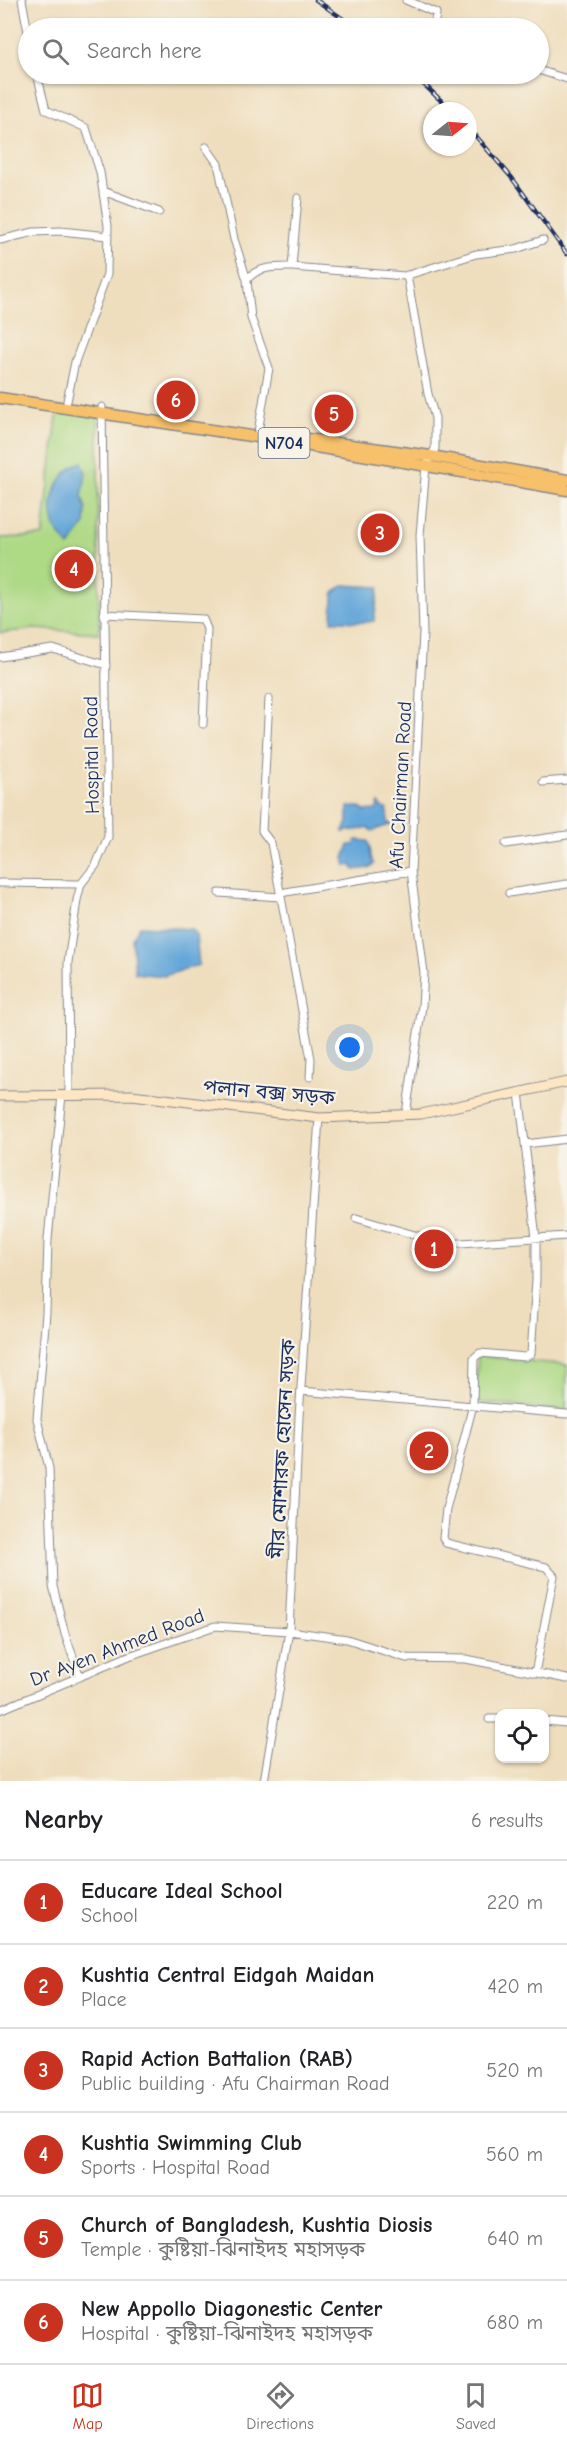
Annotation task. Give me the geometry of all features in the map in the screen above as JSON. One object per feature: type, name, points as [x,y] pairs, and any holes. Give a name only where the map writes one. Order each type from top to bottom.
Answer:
[{"type":"highway","name":"N704","points":[[0,391],[102,410],[429,461]]},
{"type":"highway","name":"N704","points":[[0,398],[67,401],[102,410]]},
{"type":"highway","name":"N704","points":[[191,424],[258,432],[534,479],[567,480]]},
{"type":"highway","name":"N704","points":[[534,479],[567,490]]},
{"type":"main road","name":"পলান বক্স সড়ক","points":[[0,1096],[132,1095],[320,1118],[422,1114],[567,1082]]},
{"type":"street","points":[[22,0],[25,18]]},
{"type":"street","points":[[406,0],[436,13],[435,18]]},
{"type":"street","points":[[549,73],[567,79]]},
{"type":"street","points":[[40,84],[46,110],[86,128],[103,191],[108,236],[107,274],[75,362],[67,401]]},
{"type":"street","points":[[206,147],[218,164],[234,239],[247,280],[251,318],[269,368],[258,432]]},
{"type":"street","points":[[103,191],[159,212]]},
{"type":"street","points":[[292,267],[298,198]]},
{"type":"street","points":[[0,240],[34,232],[52,231],[108,236]]},
{"type":"street","points":[[247,280],[259,270],[292,267],[394,277],[408,275],[476,254],[516,249],[543,240]]},
{"type":"street","name":"Afu Chairman Road","points":[[406,1114],[422,1006],[424,973],[411,871],[423,633],[420,535],[429,461],[435,449],[435,418],[428,394],[408,275]]},
{"type":"street","name":"Hospital Road","points":[[80,1677],[65,1634],[53,1586],[49,1468],[37,1419],[46,1313],[48,1239],[66,1094],[68,962],[81,884],[96,865],[108,837],[102,410]]},
{"type":"street","points":[[104,614],[203,619],[207,629],[203,724]]},
{"type":"street","points":[[0,657],[53,648],[106,665]]},
{"type":"street","points":[[269,699],[262,831],[271,843],[311,1059],[310,1077]]},
{"type":"street","points":[[543,782],[567,780]]},
{"type":"street","points":[[506,844],[567,835]]},
{"type":"street","points":[[219,893],[280,895],[411,871]]},
{"type":"street","points":[[0,883],[81,884]]},
{"type":"street","points":[[509,893],[567,884]]},
{"type":"street","points":[[519,1092],[536,1238],[536,1280],[531,1354],[525,1357],[476,1354],[473,1406],[446,1509],[444,1541],[546,1567],[554,1576],[535,1673]]},
{"type":"street","name":"মীর মোশারফ হোসেন সড়ক","points":[[264,1781],[289,1631],[301,1391],[320,1118]]},
{"type":"street","points":[[526,1144],[567,1140]]},
{"type":"street","points":[[356,1218],[446,1244],[567,1236]]},
{"type":"street","points":[[301,1391],[567,1414]]},
{"type":"street","name":"Dr Ayen Ahmed Road","points":[[0,1710],[129,1656],[216,1626],[289,1631],[347,1639],[406,1658],[466,1659],[567,1679]]},
{"type":"street","points":[[489,1719],[495,1719]]},
{"type":"street","points":[[549,1721],[567,1723]]},
{"type":"green space","points":[[58,408],[98,416],[99,633],[35,629],[0,633],[0,538],[43,536]]},
{"type":"green space","points":[[478,1356],[567,1365],[566,1411],[475,1402]]},
{"type":"water","points":[[82,462],[86,473],[82,497],[86,509],[85,524],[69,547],[55,527],[52,515],[53,496],[61,479],[74,466]]},
{"type":"water","points":[[343,585],[379,587],[374,621],[332,621],[333,594]]},
{"type":"water","points":[[379,803],[382,808],[387,809],[388,823],[392,824],[372,831],[368,828],[343,832],[348,823],[348,807],[360,807],[364,811],[376,810]]},
{"type":"water","points":[[356,840],[368,841],[374,864],[369,868],[354,870],[352,865],[346,866],[344,858],[349,845],[355,845]]},
{"type":"water","points":[[140,926],[191,929],[196,935],[199,965],[164,976],[135,973],[132,939]]},
{"type":"railway","points":[[316,0],[342,18]]},
{"type":"railway","points":[[424,84],[443,102]]},
{"type":"railway","points":[[477,137],[512,178],[567,254]]},
{"type":"place","name":"New Appollo Diagonestic Center","points":[[176,400]]},
{"type":"place","name":"Church of Bangladesh, Kushtia Diosis","points":[[334,414]]},
{"type":"place","name":"Rapid Action Battalion (RAB)","points":[[380,533]]},
{"type":"place","name":"Kushtia Swimming Club","points":[[74,569]]},
{"type":"place","name":"Educare Ideal School","points":[[434,1249]]},
{"type":"place","name":"Kushtia Central Eidgah Maidan","points":[[429,1451]]}]
